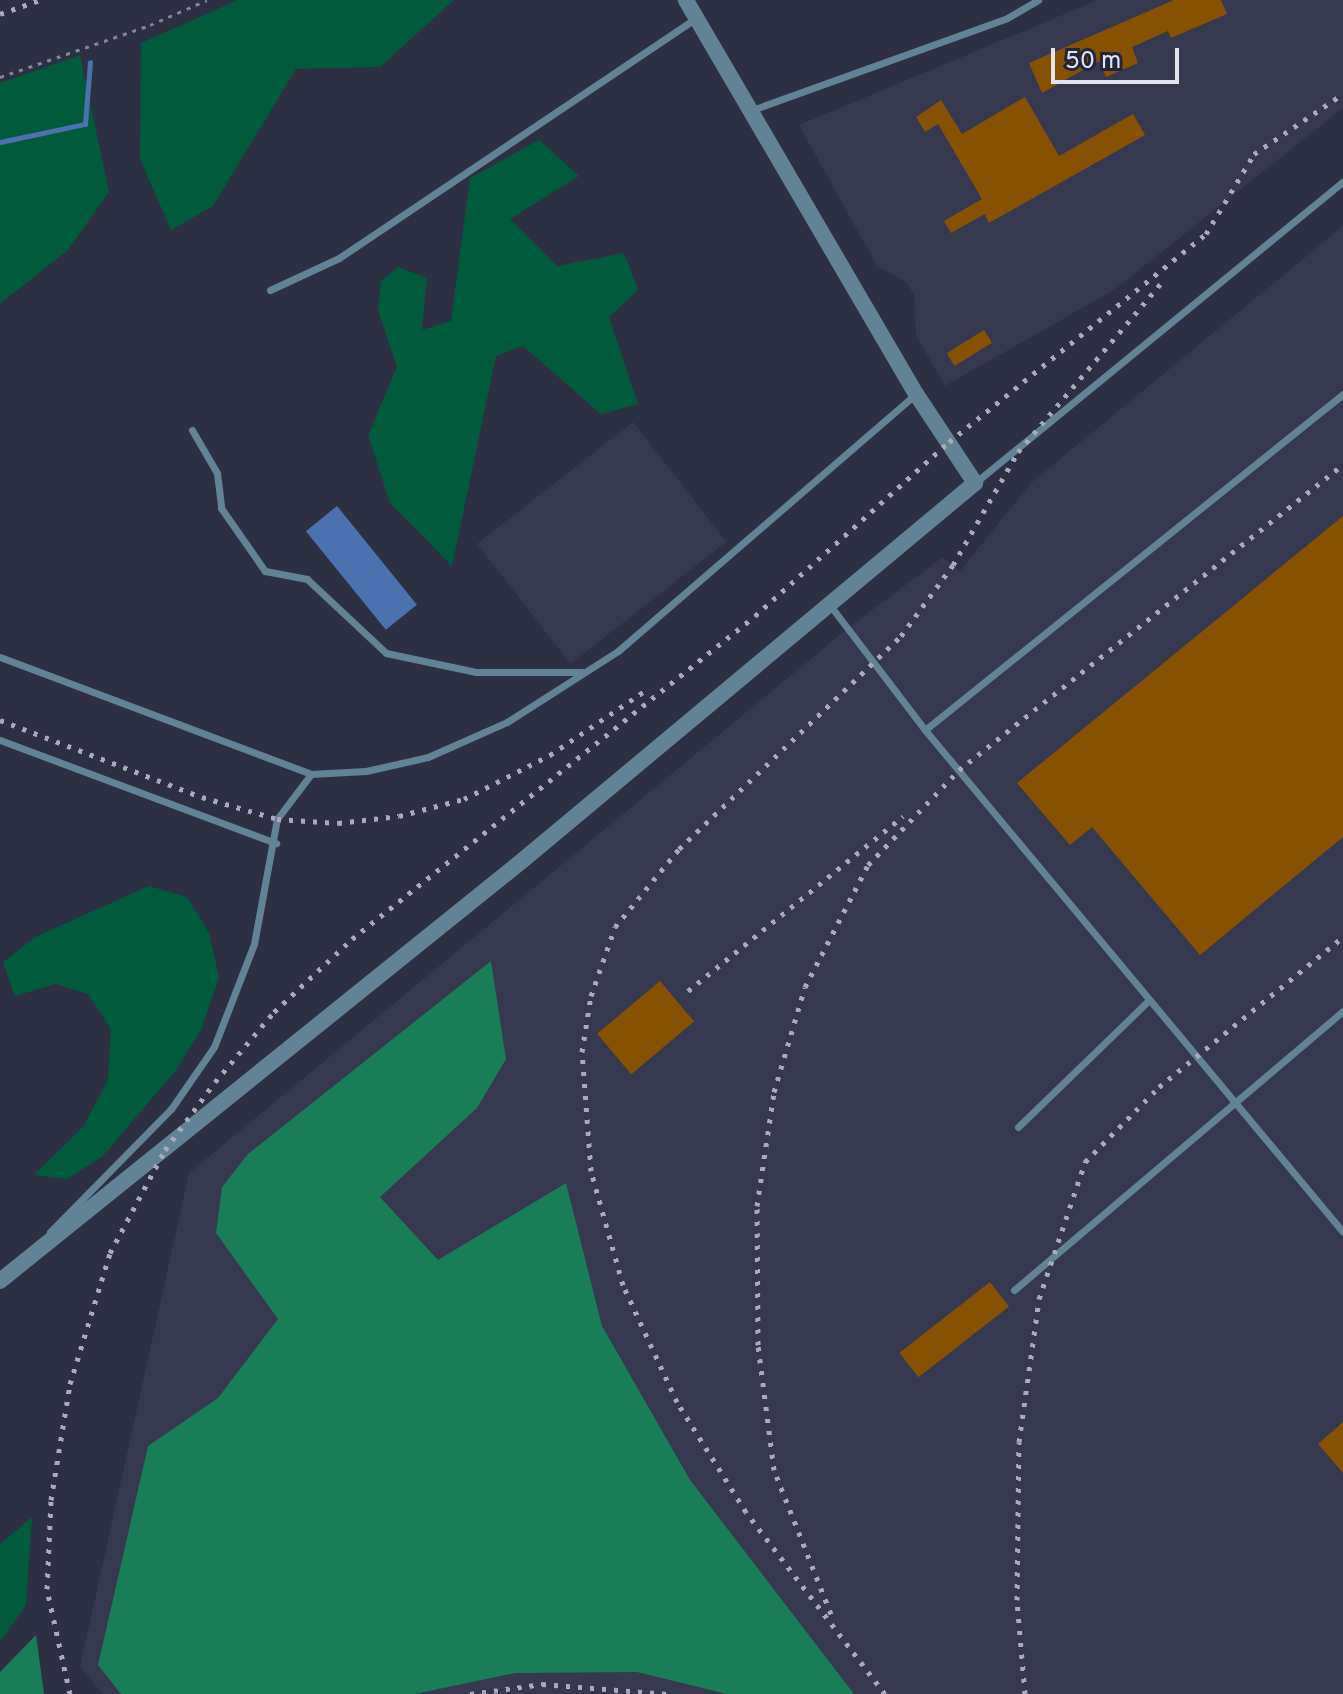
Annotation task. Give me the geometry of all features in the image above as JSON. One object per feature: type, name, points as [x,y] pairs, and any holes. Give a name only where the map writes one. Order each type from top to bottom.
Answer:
[{"type":"street","points":[[0,1281],[523,860],[975,483],[916,394],[686,0]]},
{"type":"lane","points":[[752,110],[1007,18],[1038,0]]},
{"type":"lane","points":[[270,290],[339,258],[697,18]]},
{"type":"lane","points":[[975,483],[1343,182]]},
{"type":"lane","points":[[0,657],[311,774],[366,771],[428,757],[507,722],[618,651],[916,394]]},
{"type":"lane","points":[[925,730],[1343,394]]},
{"type":"lane","points":[[192,430],[217,473],[221,508],[265,571],[307,579],[386,653],[476,672],[584,672]]},
{"type":"lane","points":[[829,604],[925,730],[1149,1000],[1236,1099],[1343,1232]]},
{"type":"lane","points":[[0,740],[276,843]]},
{"type":"lane","points":[[20,1266],[171,1109],[214,1047],[254,944],[276,843],[277,819],[311,774]]},
{"type":"lane","points":[[1018,1127],[1149,1000]]},
{"type":"lane","points":[[1014,1290],[1343,1011]]},
{"type":"path","points":[[0,77],[150,25],[207,0]]},
{"type":"shaded area","points":[[1098,0],[1343,0],[1343,108],[1114,290],[945,386],[916,335],[914,295],[906,282],[877,266],[799,125]]},
{"type":"shaded area","points":[[1343,226],[1343,1694],[103,1694],[80,1667],[189,1173],[847,629],[943,557],[960,571],[1031,483]]},
{"type":"shaded area","points":[[633,422],[727,542],[571,664],[477,544]]},
{"type":"green space","points":[[238,0],[454,0],[380,67],[296,69],[213,206],[171,230],[140,159],[141,43]]},
{"type":"green space","points":[[80,55],[109,192],[68,250],[0,304],[0,83]]},
{"type":"green space","points":[[539,140],[579,176],[510,219],[557,266],[624,253],[638,290],[609,317],[638,404],[601,414],[523,346],[496,356],[452,566],[390,503],[368,435],[397,367],[378,310],[381,281],[398,267],[427,278],[422,330],[451,321],[470,178]]},
{"type":"green space","points":[[149,886],[187,897],[209,933],[219,977],[201,1030],[176,1070],[103,1156],[67,1179],[34,1175],[83,1127],[108,1080],[111,1029],[88,994],[56,984],[15,996],[3,962],[37,936]]},
{"type":"green space","points":[[491,961],[506,1059],[477,1108],[380,1197],[438,1260],[566,1183],[602,1326],[690,1480],[854,1694],[727,1694],[637,1672],[515,1673],[415,1694],[121,1694],[98,1665],[148,1446],[218,1398],[278,1319],[216,1233],[222,1187],[248,1154]]},
{"type":"green space","points":[[32,1517],[26,1605],[0,1642],[0,1544]]},
{"type":"green space","points":[[36,1635],[44,1694],[0,1694],[0,1672]]},
{"type":"water","points":[[337,506],[417,605],[386,630],[306,531]]},
{"type":"building","points":[[1174,0],[1221,0],[1227,14],[1171,38],[1168,31],[1132,47],[1138,63],[1106,77],[1099,61],[1042,93],[1029,63]]},
{"type":"building","points":[[1025,97],[1059,156],[1133,114],[1145,135],[989,223],[985,214],[951,233],[944,221],[982,199],[938,124],[925,132],[916,117],[941,100],[962,134]]},
{"type":"building","points":[[984,330],[992,343],[955,366],[947,353]]},
{"type":"building","points":[[1343,516],[1343,837],[1200,955],[1092,827],[1070,845],[1017,783]]},
{"type":"building","points":[[660,981],[694,1022],[631,1074],[597,1034]]},
{"type":"building","points":[[990,1282],[1009,1306],[918,1377],[899,1353]]},
{"type":"building","points":[[1343,1422],[1343,1473],[1318,1444]]},
{"type":"waterway","points":[[0,142],[85,124],[90,62]]},
{"type":"railway","points":[[0,14],[40,0]]},
{"type":"railway","points":[[70,1694],[47,1589],[51,1500],[70,1384],[110,1253],[165,1150],[215,1082],[274,1012],[352,939],[755,616],[949,442],[1206,234],[1254,154],[1343,94]]},
{"type":"railway","points":[[885,1694],[746,1512],[677,1402],[623,1285],[591,1171],[582,1052],[591,996],[615,927],[679,849],[901,636],[953,565],[1018,452],[1162,282]]},
{"type":"railway","points":[[831,1614],[774,1470],[758,1345],[757,1206],[774,1092],[805,987],[868,865],[959,770],[1343,465]]},
{"type":"railway","points":[[0,720],[202,797],[277,819],[338,823],[399,816],[464,799],[550,755],[646,690]]},
{"type":"railway","points":[[688,991],[903,816]]},
{"type":"railway","points":[[1025,1694],[1017,1600],[1019,1442],[1039,1299],[1085,1162],[1159,1087],[1343,937]]},
{"type":"railway","points":[[470,1694],[542,1684],[668,1694]]}]
